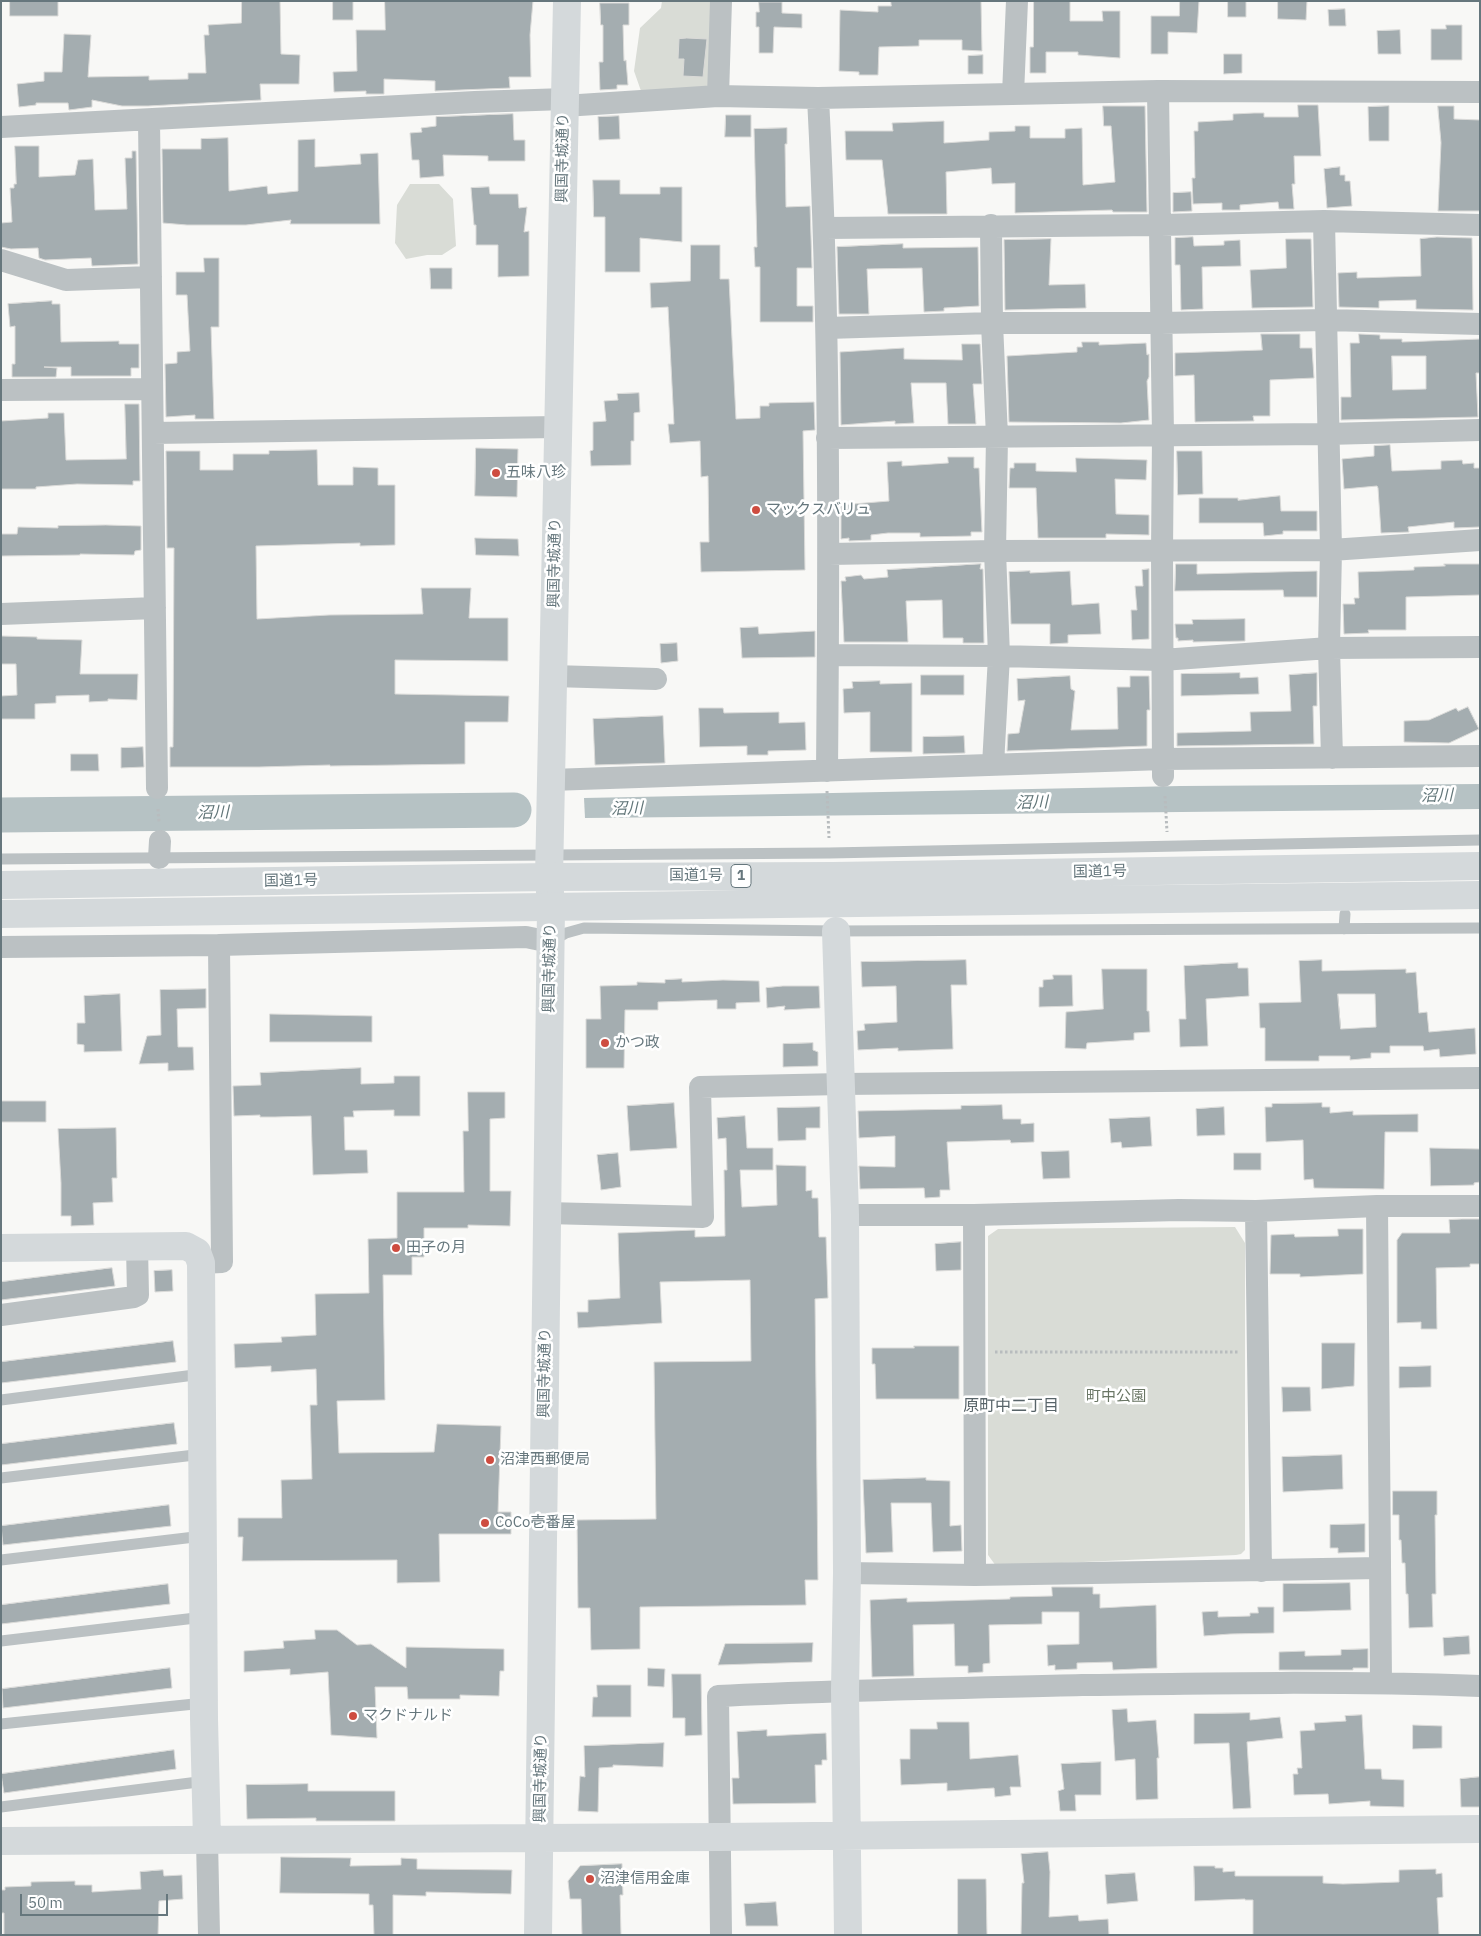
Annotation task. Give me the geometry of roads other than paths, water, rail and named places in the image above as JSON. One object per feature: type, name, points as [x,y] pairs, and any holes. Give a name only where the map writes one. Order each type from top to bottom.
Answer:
[{"type":"main road","name":"興国寺城通り","points":[[538,1935],[551,908],[549,866],[567,1]]},
{"type":"main road","name":"国道1号","points":[[1,885],[549,866],[833,876],[1480,866]]},
{"type":"main road","name":"国道1号","points":[[1,914],[1480,895]]},
{"type":"main road","points":[[836,931],[845,1215],[847,1573],[845,1690],[848,1935]]},
{"type":"main road","points":[[1,1248],[186,1246],[197,1252],[202,1263],[204,1703],[207,1840]]},
{"type":"main road","points":[[1,1842],[1480,1829]]},
{"type":"street","points":[[718,96],[721,1]]},
{"type":"street","points":[[1013,94],[1017,1]]},
{"type":"street","points":[[1158,91],[1163,435],[1163,767]]},
{"type":"street","points":[[1,127],[456,103],[564,102],[718,96],[818,98],[1158,91],[1480,92]]},
{"type":"street","points":[[818,98],[825,228],[827,328],[829,554],[827,771]]},
{"type":"street","points":[[149,120],[157,788]]},
{"type":"street","points":[[1324,221],[1327,320],[1327,434],[1331,550],[1329,648],[1332,758]]},
{"type":"street","points":[[825,228],[1161,225],[1324,221],[1480,225]]},
{"type":"street","points":[[990,226],[996,437],[995,551],[999,656],[993,765]]},
{"type":"street","points":[[1,260],[66,280],[151,277]]},
{"type":"street","points":[[827,328],[992,323],[1160,323],[1327,320],[1480,324]]},
{"type":"street","points":[[1,390],[152,389]]},
{"type":"street","points":[[153,433],[558,427]]},
{"type":"street","points":[[827,438],[1327,434],[1480,430]]},
{"type":"street","points":[[829,554],[995,551],[1331,550],[1480,540]]},
{"type":"street","points":[[1,614],[155,608]]},
{"type":"street","points":[[828,655],[999,656],[1162,660],[1329,648],[1480,647]]},
{"type":"street","points":[[553,676],[656,679]]},
{"type":"street","points":[[551,780],[993,765],[1163,767],[1332,758],[1480,756]]},
{"type":"street","points":[[1,947],[219,945],[526,937],[550,942]]},
{"type":"street","points":[[202,1263],[222,1262],[219,945]]},
{"type":"street","points":[[547,1213],[703,1216],[700,1087],[1480,1078]]},
{"type":"street","points":[[845,1215],[974,1215],[1179,1210],[1256,1211],[1377,1206],[1480,1206]]},
{"type":"street","points":[[1377,1206],[1381,1682]]},
{"type":"street","points":[[1256,1211],[1261,1571]]},
{"type":"street","points":[[974,1215],[976,1574]]},
{"type":"street","points":[[1,1315],[138,1295],[137,1247]]},
{"type":"street","points":[[847,1573],[976,1574],[1380,1568]]},
{"type":"street","points":[[721,1935],[718,1696],[845,1690],[1173,1684],[1381,1682],[1480,1686]]},
{"type":"street","points":[[207,1840],[209,1935]]},
{"type":"lane","points":[[1,859],[160,850],[549,866],[829,853],[1480,840]]},
{"type":"lane","points":[[1346,842],[1346,855]]},
{"type":"lane","points":[[1344,929],[1345,914]]},
{"type":"lane","points":[[550,942],[566,933],[584,928],[836,931],[1480,928]]},
{"type":"lane","points":[[1,1400],[202,1374]]},
{"type":"lane","points":[[1,1478],[202,1454]]},
{"type":"lane","points":[[1,1560],[203,1536]]},
{"type":"lane","points":[[1,1641],[204,1618]]},
{"type":"lane","points":[[1,1724],[204,1703]]},
{"type":"lane","points":[[1,1807],[206,1781]]},
{"type":"water","points":[[1480,784],[1480,809],[585,818],[584,798],[1181,786]]},
{"type":"waterway","name":"沼川","points":[[1,815],[514,810]]},
{"type":"place","name":"五味八珍","points":[[496,473]]},
{"type":"place","name":"マックスバリュ","points":[[756,510]]},
{"type":"place","name":"かつ政","points":[[605,1043]]},
{"type":"place","name":"田子の月","points":[[396,1248]]},
{"type":"place","name":"沼津西郵便局","points":[[490,1460]]},
{"type":"place","name":"CoCo壱番屋","points":[[485,1523]]},
{"type":"place","name":"マクドナルド","points":[[353,1716]]},
{"type":"place","name":"沼津信用金庫","points":[[590,1879]]},
{"type":"district","name":"原町中二丁目","points":[[1011,1406]]},
{"type":"park label","name":"町中公園","points":[[1116,1397]]}]
